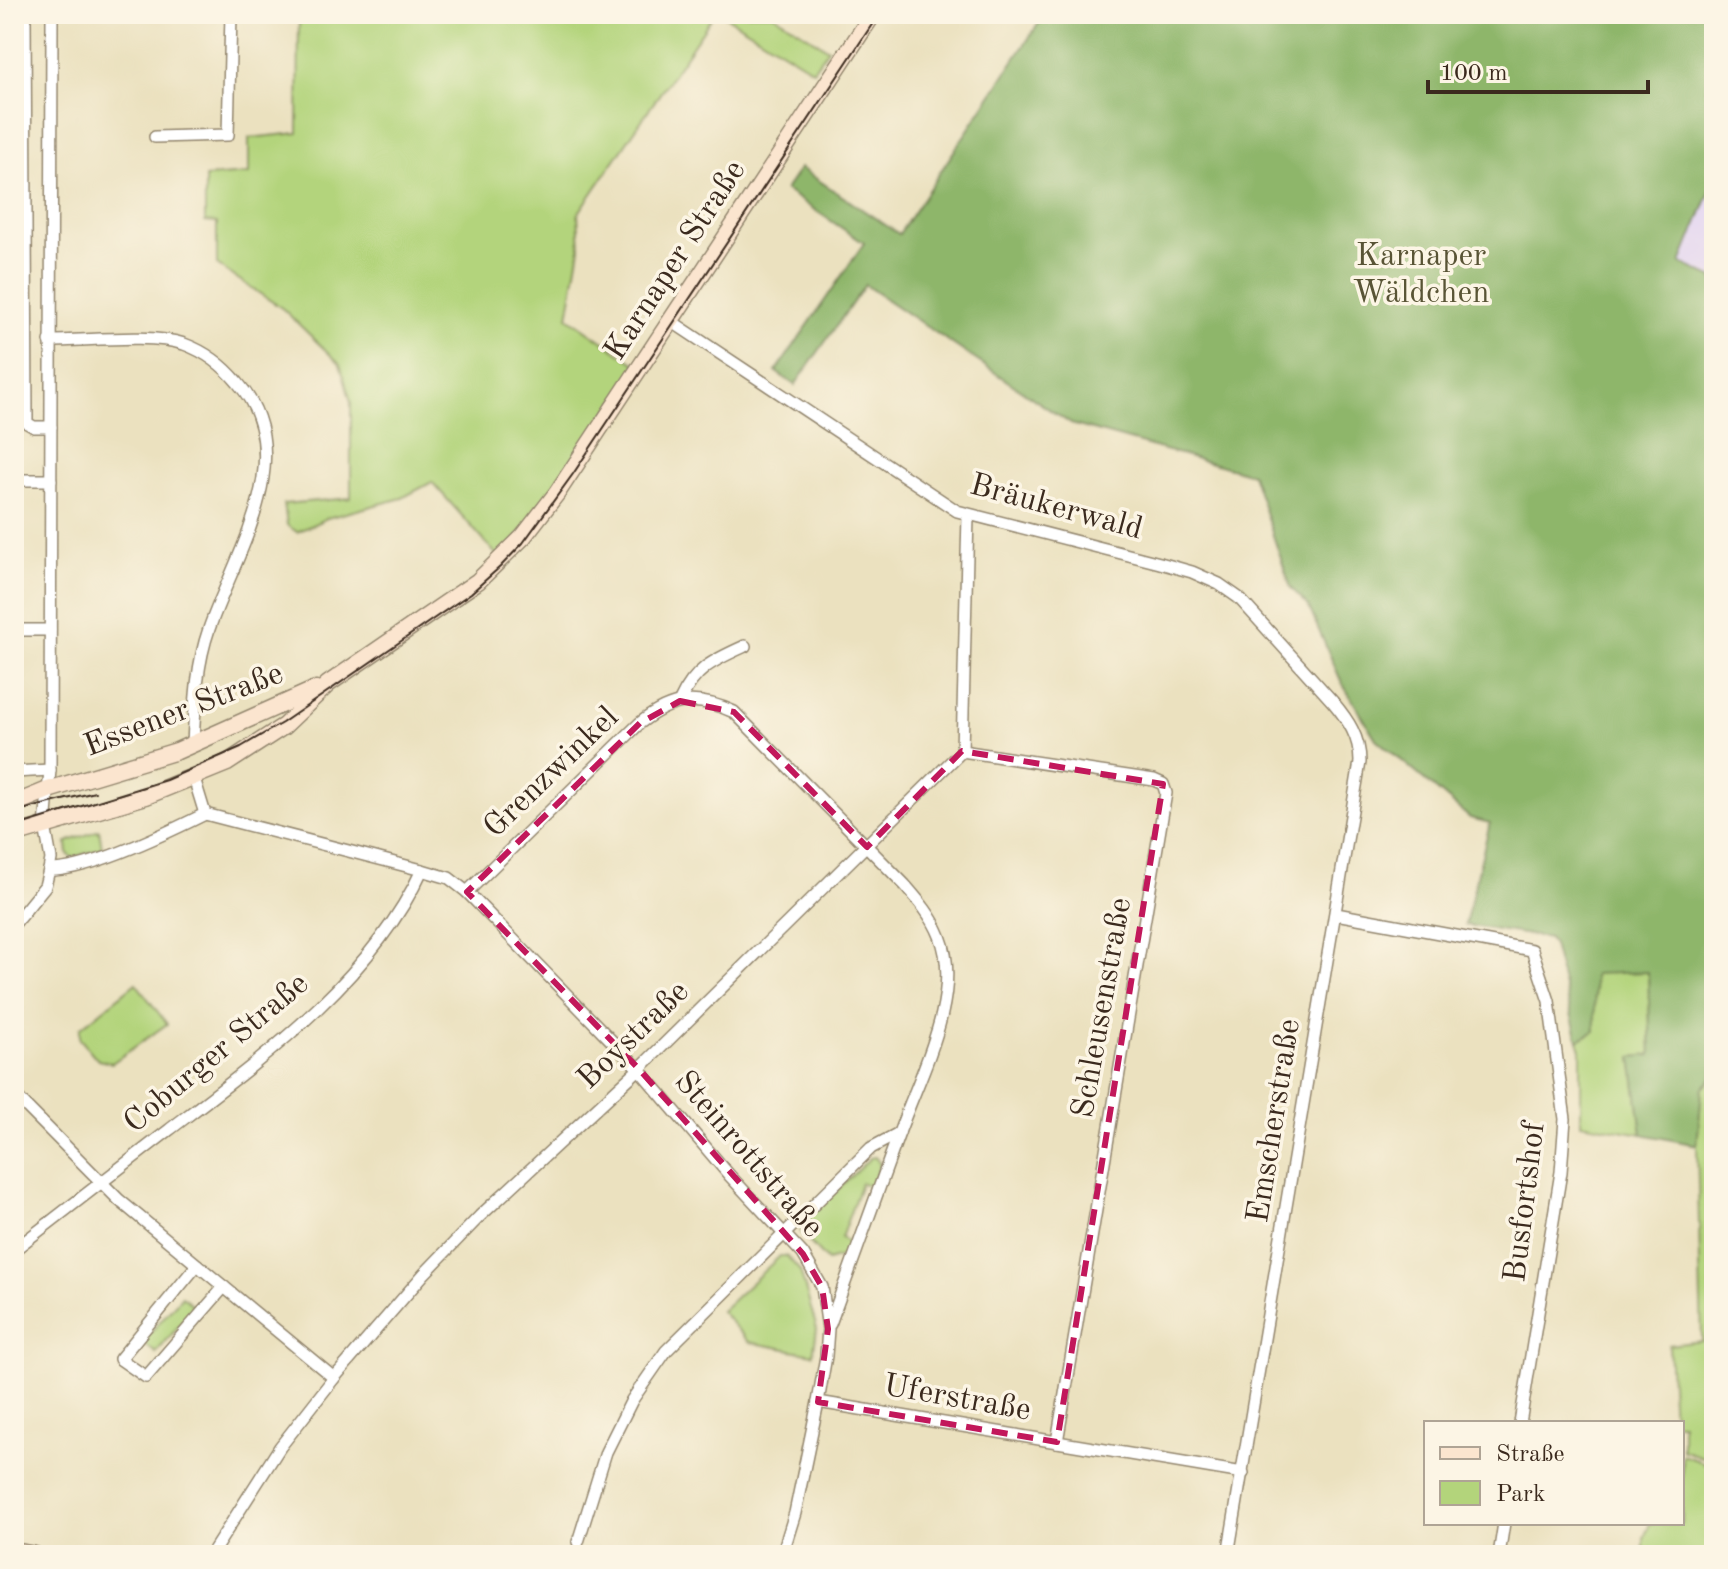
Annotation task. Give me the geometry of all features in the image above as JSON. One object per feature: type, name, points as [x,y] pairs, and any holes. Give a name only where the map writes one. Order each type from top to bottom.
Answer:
[{"type":"main road","name":"Karnaper Straße","points":[[523,537],[557,493],[873,14]]},
{"type":"main road","name":"Essener Straße","points":[[14,835],[194,778],[227,763],[284,726],[328,684],[478,581],[523,537]]},
{"type":"main road","name":"Essener Straße","points":[[14,804],[48,790],[148,762],[328,684]]},
{"type":"main road","points":[[14,1551],[35,1555]]},
{"type":"street","points":[[25,14],[27,423],[34,427],[51,427]]},
{"type":"street","points":[[14,924],[45,886],[51,859],[45,826],[50,770],[52,14]]},
{"type":"street","points":[[155,137],[228,135],[231,14]]},
{"type":"street","name":"Bräukerwald","points":[[671,321],[957,511],[1160,563],[1219,584],[1239,598],[1333,702]]},
{"type":"street","points":[[50,341],[154,340],[185,345],[204,353],[232,375],[252,402],[259,420],[264,459],[257,508],[200,656],[193,744]]},
{"type":"street","points":[[14,480],[51,480]]},
{"type":"street","points":[[962,751],[968,516]]},
{"type":"street","points":[[14,630],[50,630]]},
{"type":"street","name":"Grenzwinkel","points":[[467,892],[640,723],[655,711],[680,701],[687,685],[702,668],[745,646]]},
{"type":"street","points":[[680,701],[701,701],[734,712],[928,911],[941,938],[948,975],[945,1009],[828,1329]]},
{"type":"street","name":"Emscherstraße","points":[[1228,1555],[1336,914],[1360,753],[1360,745],[1351,727],[1333,702]]},
{"type":"street","name":"Boystraße","points":[[211,1555],[280,1447],[334,1378],[424,1274],[639,1069],[962,751]]},
{"type":"street","name":"Schleusenstraße","points":[[962,751],[1154,780],[1163,784],[1166,793],[1057,1442]]},
{"type":"street","points":[[14,772],[50,770]]},
{"type":"street","points":[[49,870],[80,866],[165,834],[205,814],[194,778]]},
{"type":"street","name":"Steinrottstraße","points":[[205,814],[449,878],[467,892],[639,1069],[803,1254],[822,1287],[828,1329],[818,1402]]},
{"type":"street","name":"Coburger Straße","points":[[14,1250],[252,1066],[310,1016],[358,965],[410,896],[422,870]]},
{"type":"street","name":"Busfortshof","points":[[1336,914],[1532,950],[1549,1001],[1565,1119],[1561,1172],[1520,1421]]},
{"type":"street","points":[[14,1094],[99,1183],[334,1378]]},
{"type":"street","points":[[578,1542],[606,1452],[632,1400],[666,1351],[871,1148],[899,1133]]},
{"type":"street","points":[[197,1265],[120,1359],[146,1377],[224,1287]]},
{"type":"street","points":[[782,1555],[795,1513],[818,1402]]},
{"type":"street","name":"Uferstraße","points":[[818,1402],[1243,1473]]},
{"type":"street","points":[[1499,1555],[1504,1525]]},
{"type":"highlighted area","points":[[680,701],[734,712],[867,847],[962,751],[1163,784],[1057,1442],[818,1402],[828,1329],[822,1287],[803,1254],[639,1069],[467,892],[640,723]]},
{"type":"shaded area","points":[[1714,182],[1714,278],[1681,263]]},
{"type":"green space","points":[[299,14],[714,14],[578,214],[580,248],[568,317],[640,367],[501,560],[432,482],[402,498],[327,518],[297,532],[287,525],[284,504],[351,498],[351,402],[340,364],[283,309],[217,265],[217,223],[205,222],[205,177],[249,174],[249,138],[298,133]]},
{"type":"green space","points":[[722,14],[773,14],[828,49],[813,70]]},
{"type":"green space","name":"Karnaper Wäldchen","points":[[1045,14],[1714,14],[1714,182],[1681,263],[1714,278],[1714,1076],[1702,1089],[1697,1145],[1642,1134],[1632,1057],[1651,1055],[1648,972],[1594,974],[1595,1031],[1578,1040],[1549,938],[1465,925],[1490,823],[1470,818],[1376,739],[1342,683],[1308,605],[1291,588],[1252,474],[1071,424],[865,285],[795,385],[776,372],[864,243],[785,190],[800,168],[899,234]]},
{"type":"green space","points":[[99,830],[102,848],[72,858],[68,854],[67,843]]},
{"type":"green space","points":[[1648,971],[1651,1056],[1632,1057],[1642,1134],[1581,1123],[1581,1050],[1578,1040],[1595,1031],[1593,973]]},
{"type":"green space","points":[[136,983],[167,1024],[112,1063],[98,1060],[80,1039],[80,1028]]},
{"type":"green space","points":[[1714,1076],[1714,1461],[1684,1451],[1684,1421],[1673,1421],[1669,1345],[1702,1341],[1697,1145],[1702,1089]]},
{"type":"green space","points":[[875,1157],[880,1164],[872,1186],[861,1183],[841,1238],[851,1244],[847,1255],[827,1261],[801,1233],[800,1226],[870,1158]]},
{"type":"green space","points":[[780,1256],[787,1256],[800,1271],[817,1329],[813,1354],[749,1342],[721,1311]]},
{"type":"green space","points":[[182,1296],[195,1307],[156,1353],[142,1342]]},
{"type":"green space","points":[[1684,1456],[1714,1466],[1714,1555],[1644,1555],[1644,1538],[1649,1525],[1684,1525]]},
{"type":"tram line","points":[[14,827],[166,780],[241,747],[282,723],[471,593],[500,567],[523,543],[573,474],[879,14]]},
{"type":"tram line","points":[[14,812],[95,792]]}]
